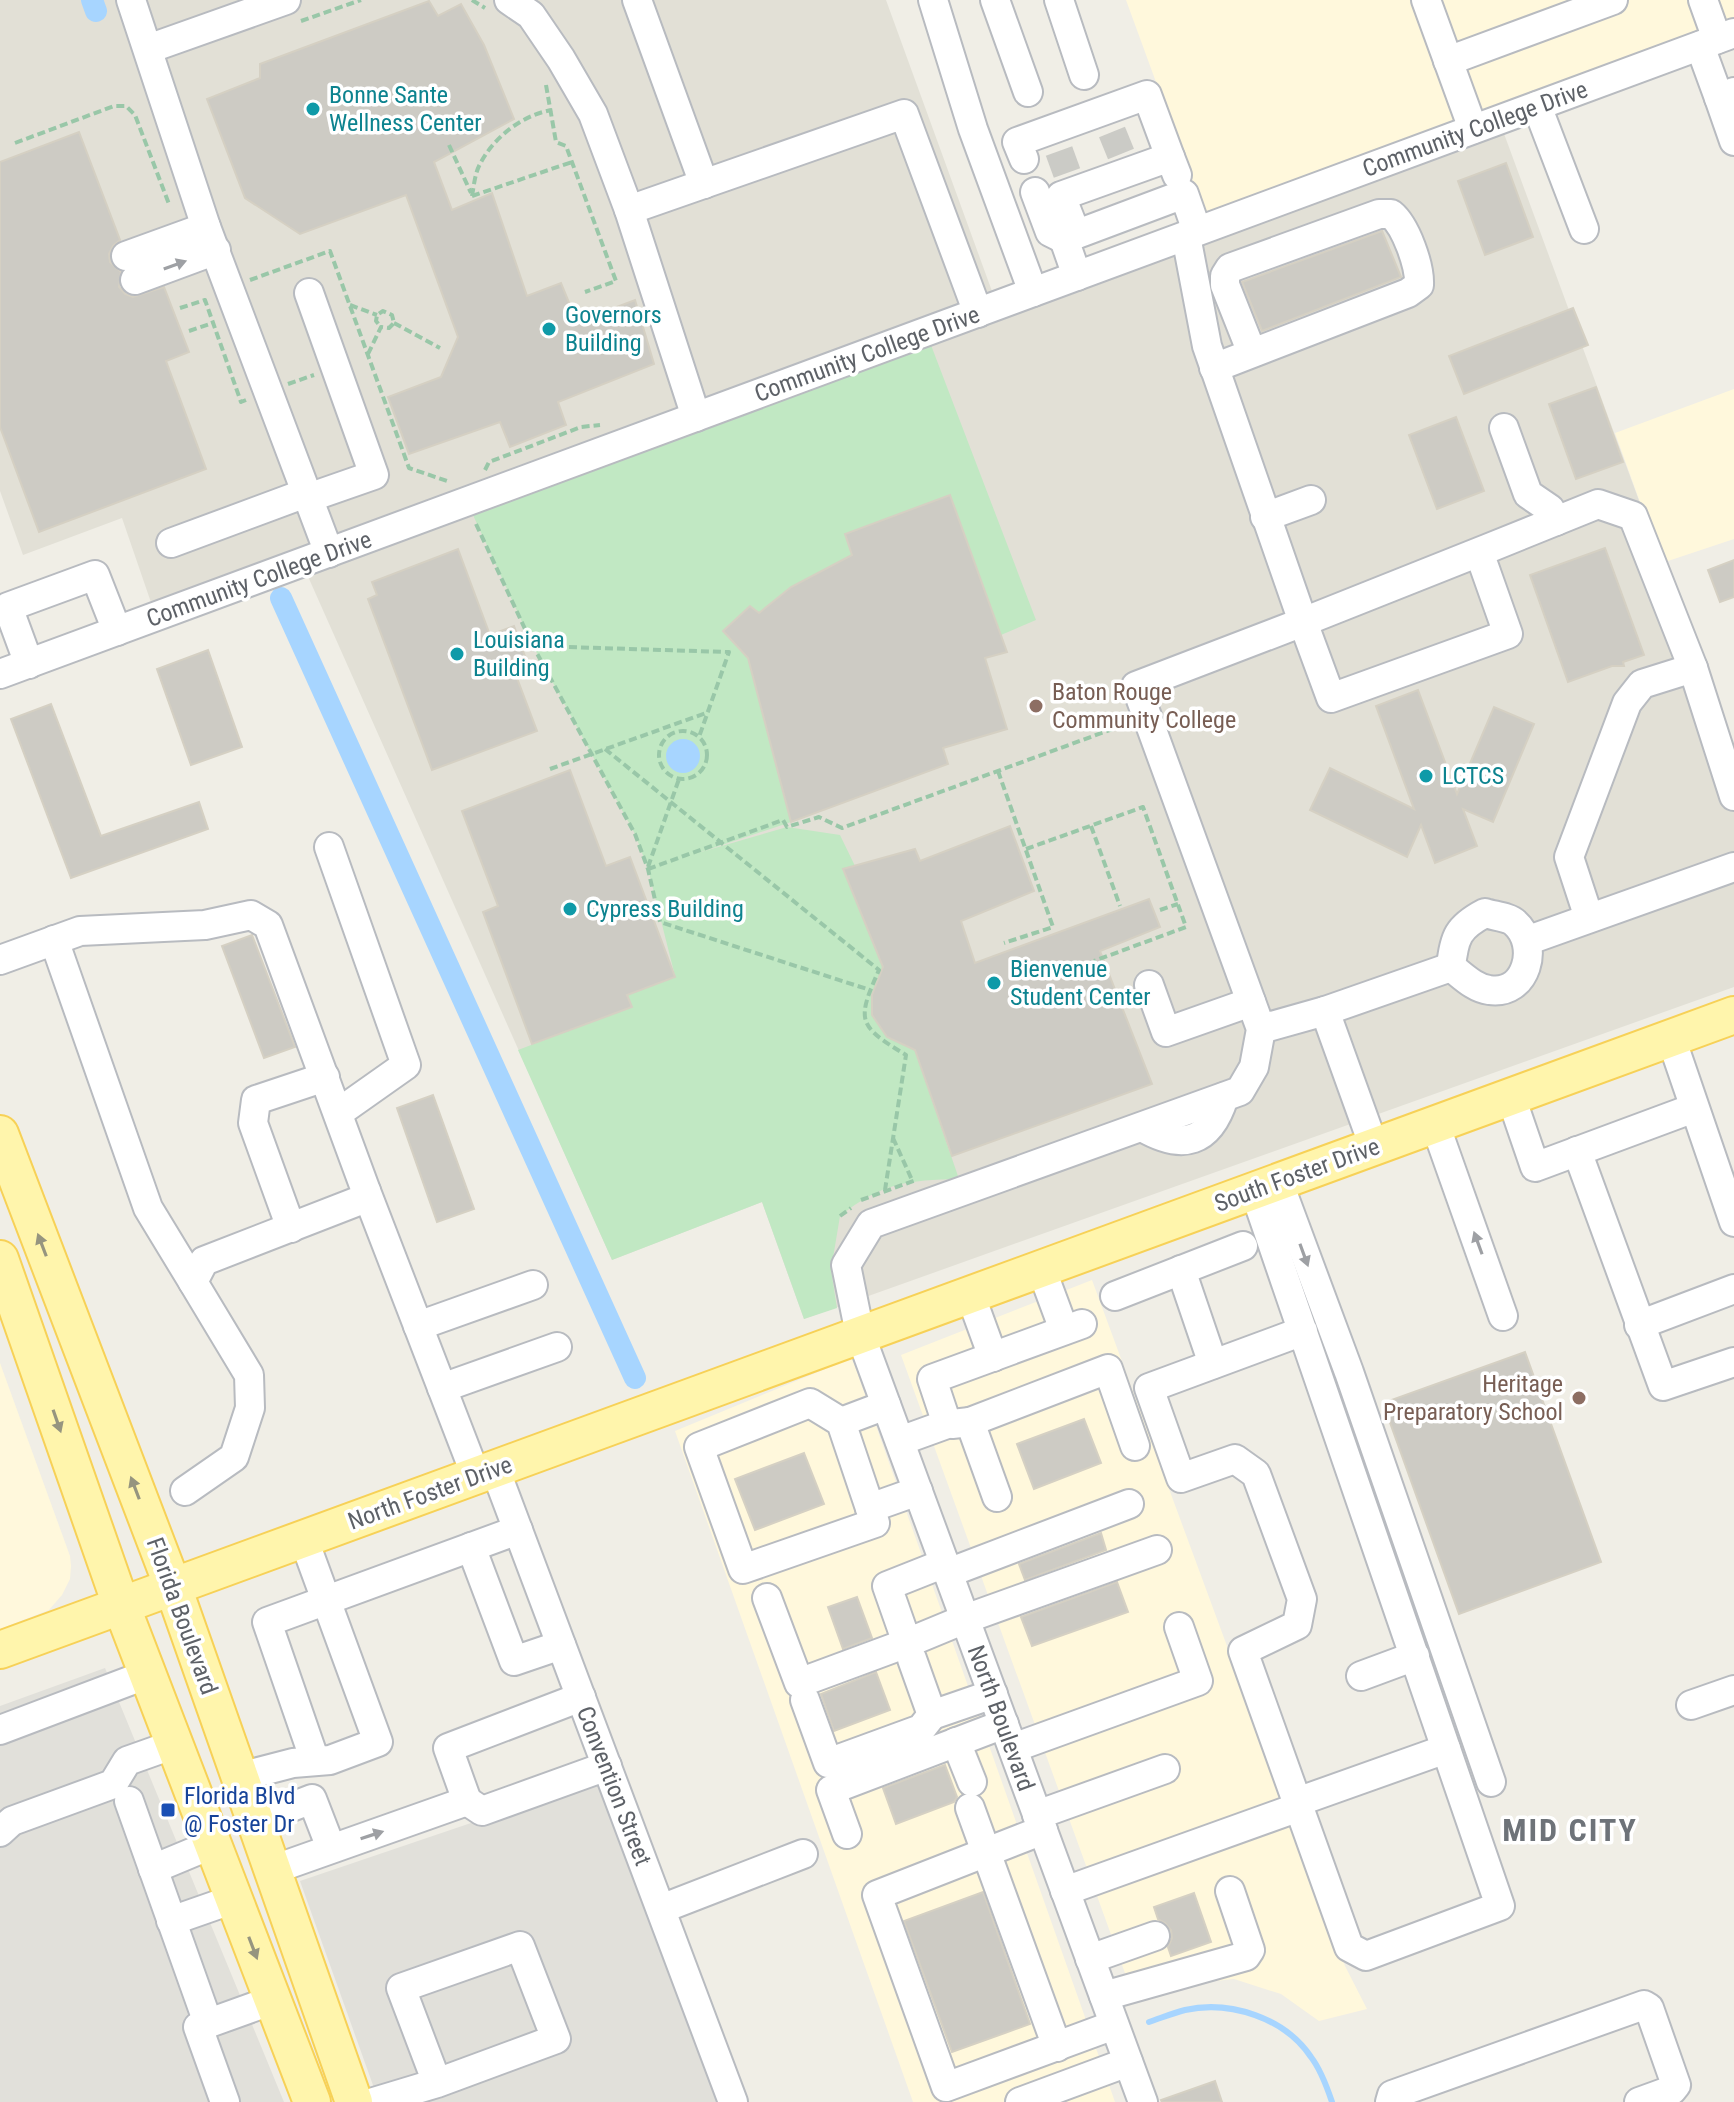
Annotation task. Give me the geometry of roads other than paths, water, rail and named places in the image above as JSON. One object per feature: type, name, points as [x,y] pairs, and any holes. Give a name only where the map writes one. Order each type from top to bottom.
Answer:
[{"type":"main road","name":"South Foster Drive","points":[[860,1334],[1734,1015]]},
{"type":"main road","name":"Florida Boulevard","points":[[0,1134],[173,1587],[354,2102]]},
{"type":"main road","points":[[0,1259],[121,1605],[312,2102]]},
{"type":"main road","name":"North Foster Drive","points":[[0,1650],[860,1334]]},
{"type":"street","points":[[131,0],[211,238],[329,553]]},
{"type":"street","points":[[637,0],[704,184]]},
{"type":"street","points":[[933,0],[973,129],[1033,292]]},
{"type":"street","points":[[995,0],[1028,92]]},
{"type":"street","points":[[1059,0],[1084,75]]},
{"type":"street","points":[[1448,61],[1613,0]]},
{"type":"street","points":[[1703,0],[1717,39],[1734,141]]},
{"type":"street","points":[[1430,1],[1473,129]]},
{"type":"street","points":[[517,6],[531,15],[593,114],[629,210],[696,417]]},
{"type":"street","points":[[148,49],[212,12],[280,7]]},
{"type":"street","name":"Community College Drive","points":[[0,674],[1717,39]]},
{"type":"street","points":[[1062,161],[1116,142],[1147,95],[1184,194],[1207,346],[1331,698],[1508,634],[1479,552]]},
{"type":"street","points":[[1537,106],[1584,229]]},
{"type":"street","points":[[629,210],[904,114],[978,313]]},
{"type":"street","points":[[1024,159],[1017,142],[1062,161],[1116,142],[1170,157]]},
{"type":"street","points":[[1062,161],[1061,196],[1077,276]]},
{"type":"street","points":[[1035,192],[1050,232],[1070,237],[1184,194]]},
{"type":"street","points":[[1214,368],[1408,293],[1419,285],[1420,272],[1399,220],[1391,214],[1379,214],[1230,268],[1225,276],[1225,285],[1252,353]]},
{"type":"street","points":[[130,268],[211,238]]},
{"type":"street","points":[[171,543],[374,475],[309,293]]},
{"type":"street","points":[[1504,428],[1528,494],[1550,509],[1556,521]]},
{"type":"street","points":[[1265,517],[1311,500]]},
{"type":"street","points":[[1256,1016],[1136,686],[1598,504],[1633,516],[1693,668],[1734,796]]},
{"type":"street","points":[[29,664],[3,601],[95,575],[117,631]]},
{"type":"street","points":[[1589,918],[1569,857],[1627,703],[1642,684],[1693,668]]},
{"type":"street","points":[[329,847],[406,1065],[338,1113]]},
{"type":"street","points":[[1529,940],[1734,867]]},
{"type":"street","points":[[1485,913],[1514,921],[1529,940],[1528,966],[1514,985],[1491,991],[1471,983],[1451,967],[1454,946],[1465,924],[1485,913]]},
{"type":"street","name":"Convention Street","points":[[0,960],[80,931],[205,925],[251,915],[268,925],[442,1388],[518,1530],[733,2102]]},
{"type":"street","points":[[54,940],[148,1208],[249,1375],[250,1408],[234,1457],[185,1491]]},
{"type":"street","points":[[1149,985],[1166,1032],[1256,1016],[1325,1011],[1451,967]]},
{"type":"street","points":[[1325,1011],[1374,1147]]},
{"type":"street","name":"North Boulevard","points":[[1143,2102],[860,1334],[846,1265],[871,1224],[1240,1091],[1254,1067],[1256,1016]]},
{"type":"street","points":[[1671,1038],[1734,1222]]},
{"type":"street","points":[[291,1228],[253,1123],[256,1100],[325,1077]]},
{"type":"street","points":[[1511,1097],[1535,1167],[1694,1108]]},
{"type":"street","points":[[1435,1124],[1503,1316]]},
{"type":"street","points":[[1577,1151],[1663,1386],[1734,1362]]},
{"type":"street","points":[[1266,1186],[1303,1331],[1500,1906],[1366,1956],[1349,1947],[1243,1651],[1297,1625],[1302,1599],[1256,1474],[1235,1459],[1181,1478],[1149,1388],[1303,1331]]},
{"type":"street","points":[[1266,1186],[1349,1372],[1491,1782]]},
{"type":"street","points":[[193,1282],[204,1261],[361,1200],[366,1191]]},
{"type":"street","points":[[1115,1296],[1243,1246]]},
{"type":"street","points":[[997,1497],[932,1379],[1073,1327],[1041,1268]]},
{"type":"street","points":[[1181,1270],[1213,1364]]},
{"type":"street","points":[[418,1326],[533,1285]]},
{"type":"street","points":[[1639,1325],[1734,1289]]},
{"type":"street","points":[[970,1294],[993,1357]]},
{"type":"street","points":[[442,1388],[557,1347]]},
{"type":"street","points":[[900,1441],[1108,1369],[1135,1446]]},
{"type":"street","points":[[810,1403],[841,1422],[875,1523],[743,1569],[699,1447],[810,1403]]},
{"type":"street","points":[[841,1422],[886,1405]]},
{"type":"street","points":[[870,1508],[918,1491]]},
{"type":"street","points":[[932,1715],[887,1586],[1129,1504]]},
{"type":"street","points":[[315,1761],[267,1622],[518,1530]]},
{"type":"street","points":[[239,1777],[293,1763],[330,1760],[378,1742],[304,1540]]},
{"type":"street","points":[[471,1547],[514,1661],[561,1645]]},
{"type":"street","points":[[767,1598],[799,1683],[910,1651],[965,1619],[1157,1550]]},
{"type":"street","points":[[847,1834],[831,1790],[956,1742],[1008,1736],[1198,1681],[1179,1627]]},
{"type":"street","points":[[1361,1676],[1415,1656]]},
{"type":"street","points":[[0,1730],[148,1674]]},
{"type":"street","points":[[1691,1705],[1734,1690]]},
{"type":"street","points":[[805,1700],[828,1763],[921,1729],[932,1715],[993,1694]]},
{"type":"street","points":[[581,1697],[448,1748],[467,1801],[482,1811],[607,1766]]},
{"type":"street","points":[[956,1742],[985,1852],[1057,2047]]},
{"type":"street","points":[[0,1832],[12,1821],[113,1784],[127,1761],[175,1744]]},
{"type":"street","points":[[1065,1891],[1446,1749]]},
{"type":"street","points":[[1114,2025],[946,2087],[877,1895],[969,1861],[1040,1823],[1165,1769]]},
{"type":"street","points":[[255,1821],[312,1799],[331,1848]]},
{"type":"street","points":[[129,1801],[208,2023]]},
{"type":"street","points":[[272,1870],[467,1801]]},
{"type":"street","points":[[153,1869],[213,1844]]},
{"type":"street","points":[[661,1909],[803,1854]]},
{"type":"street","points":[[1104,1996],[1246,1956],[1250,1950],[1230,1891]]},
{"type":"street","points":[[171,1921],[234,1899]]},
{"type":"street","points":[[1090,1959],[1155,1936]]},
{"type":"street","points":[[374,2102],[437,2083],[556,2039],[520,1946],[401,1988],[437,2083]]},
{"type":"street","points":[[225,2102],[198,2027],[273,2000]]},
{"type":"street","points":[[1390,2102],[1392,2095],[1644,2005],[1649,2008],[1676,2085],[1672,2090],[1639,2102]]},
{"type":"street","points":[[1020,2102],[1078,2092],[1128,2062]]},
{"type":"water","points":[[683,739],[695,744],[700,756],[695,768],[683,773],[671,768],[666,756],[671,744]]},
{"type":"waterway","points":[[92,0],[96,11]]},
{"type":"waterway","points":[[281,598],[635,1378]]},
{"type":"waterway","points":[[1149,2022],[1180,2011],[1202,2008],[1238,2010],[1272,2022],[1300,2043],[1311,2057],[1332,2102]]},
{"type":"tunnel","points":[[1112,132],[1121,154]]},
{"type":"tunnel","points":[[1059,151],[1067,173]]},
{"type":"place","name":"Bonne Sante Wellness Center","points":[[313,109]]},
{"type":"place","name":"Governors Building","points":[[549,329]]},
{"type":"place","name":"Louisiana Building","points":[[457,654]]},
{"type":"place","name":"Baton Rouge Community College","points":[[1036,706]]},
{"type":"place","name":"LCTCS","points":[[1426,776]]},
{"type":"place","name":"Cypress Building","points":[[570,909]]},
{"type":"place","name":"Bienvenue Student Center","points":[[994,983]]},
{"type":"place","name":"Heritage Preparatory School","points":[[1579,1398]]},
{"type":"place","name":"Florida Blvd @ Foster Dr","points":[[168,1810]]},
{"type":"district","name":"MID CITY","points":[[1570,1830]]}]
